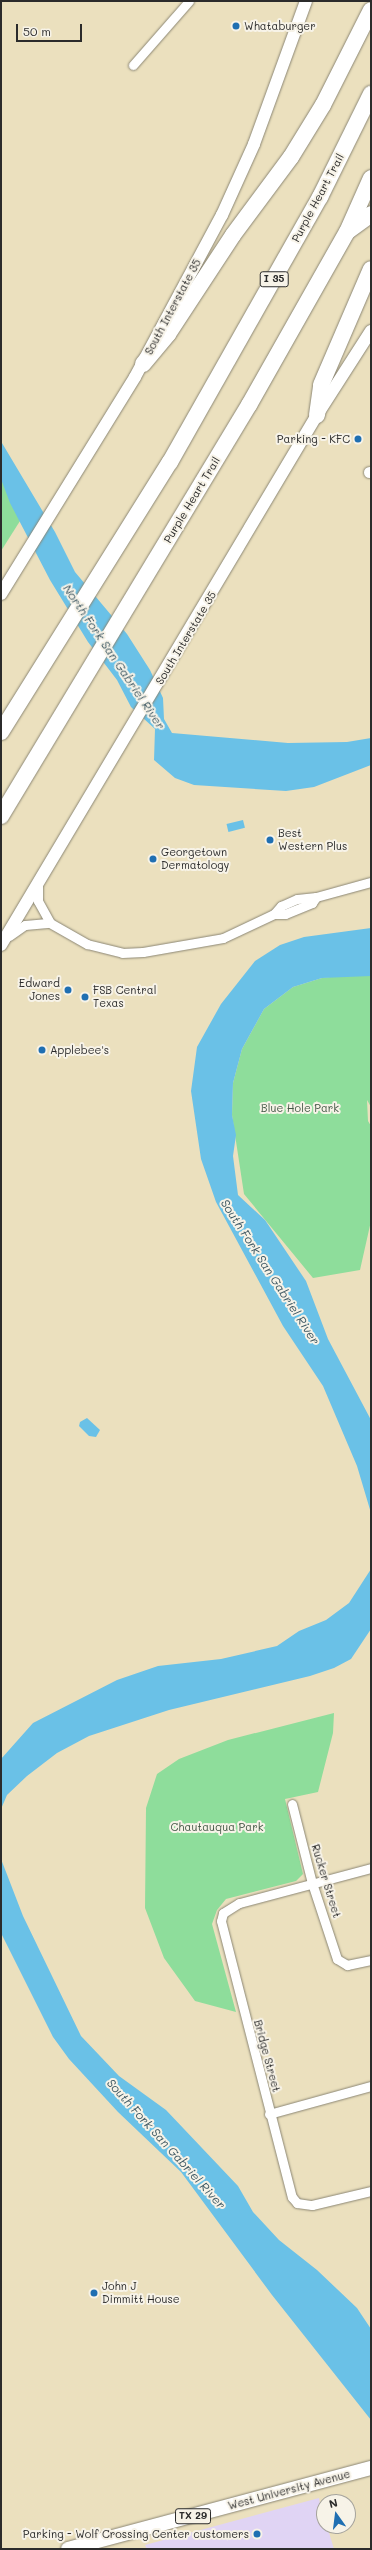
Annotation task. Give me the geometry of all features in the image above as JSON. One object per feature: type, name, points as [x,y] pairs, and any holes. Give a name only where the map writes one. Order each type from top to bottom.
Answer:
[{"type":"highway","points":[[139,371],[168,334],[233,235],[291,157],[323,105],[371,10]]},
{"type":"highway","name":"Purple Heart Trail","points":[[1,732],[170,462],[320,197],[371,94]]},
{"type":"highway","name":"Purple Heart Trail","points":[[1,816],[204,479],[347,232],[371,178]]},
{"type":"highway","points":[[347,232],[371,214]]},
{"type":"highway","points":[[318,415],[320,385],[371,269]]},
{"type":"main road","name":"South Interstate 35","points":[[1,594],[139,371],[222,215],[254,144],[306,1]]},
{"type":"main road","name":"South Interstate 35","points":[[3,942],[38,881],[261,514],[318,415],[371,331]]},
{"type":"main road","name":"West University Avenue","points":[[68,2549],[371,2468]]},
{"type":"street","points":[[133,65],[189,1]]},
{"type":"street","points":[[38,881],[38,901],[50,923],[87,944],[102,950],[136,953],[223,938],[274,914],[281,906],[297,899],[316,897],[371,882]]},
{"type":"street","points":[[3,942],[25,925],[50,923]]},
{"type":"street","name":"Rucker Street","points":[[292,1804],[312,1883],[335,1954],[341,1963],[353,1964],[371,1960]]},
{"type":"street","points":[[312,1883],[371,1868]]},
{"type":"street","name":"Bridge Street","points":[[312,1883],[239,1903],[223,1913],[222,1931],[289,2191],[297,2203],[312,2205],[371,2191]]},
{"type":"street","points":[[270,2114],[371,2086]]},
{"type":"shaded area","points":[[316,2499],[316,2534],[329,2534],[334,2549],[147,2549],[145,2545]]},
{"type":"green space","points":[[1,473],[20,521],[1,551]]},
{"type":"green space","name":"Blue Hole Park","points":[[347,975],[371,976],[371,1107],[367,1100],[368,1121],[371,1126],[371,1221],[360,1270],[313,1278],[244,1194],[232,1115],[233,1083],[242,1049],[264,1009],[293,987],[322,978]]},
{"type":"green space","name":"Chautauqua Park","points":[[334,1713],[333,1733],[318,1792],[285,1799],[303,1874],[296,1881],[226,1899],[217,1910],[212,1924],[236,2012],[195,2001],[164,1958],[145,1908],[146,1808],[157,1774],[179,1759],[228,1740]]},
{"type":"water","name":"North Fork San Gabriel River","points":[[1,433],[2,443],[55,532],[75,572],[127,634],[150,670],[163,698],[164,719],[172,733],[288,743],[347,742],[371,738],[371,765],[314,787],[286,791],[194,785],[175,778],[154,760],[155,729],[131,707],[117,680],[88,642],[50,580],[10,503],[1,479]]},
{"type":"water","points":[[243,820],[245,828],[228,832],[227,824]]},
{"type":"water","name":"South Fork San Gabriel River","points":[[371,928],[371,976],[322,978],[293,987],[264,1009],[242,1049],[233,1083],[232,1115],[236,1135],[233,1156],[238,1195],[265,1220],[306,1281],[328,1339],[371,1420],[371,1513],[357,1466],[323,1386],[283,1326],[216,1202],[201,1159],[191,1091],[197,1047],[221,1004],[255,961],[280,945],[304,937]]},
{"type":"water","points":[[87,1418],[100,1430],[96,1437],[89,1436],[79,1426],[80,1422]]},
{"type":"water","points":[[371,1569],[371,1629],[351,1659],[334,1668],[310,1676],[169,1710],[89,1736],[57,1753],[27,1776],[7,1795],[1,1809],[1,1759],[33,1723],[117,1680],[158,1666],[221,1659],[277,1646],[299,1631],[326,1620],[349,1603]]},
{"type":"water","name":"South Fork San Gabriel River","points":[[1,1859],[23,1916],[81,2036],[119,2076],[166,2110],[238,2186],[253,2212],[279,2240],[317,2270],[357,2308],[371,2329],[371,2420],[272,2295],[181,2172],[118,2112],[69,2059],[53,2037],[1,1933]]},
{"type":"place","name":"Whataburger","points":[[236,26]]},
{"type":"place","name":"Parking - KFC","points":[[358,439]]},
{"type":"place","name":"Best Western Plus","points":[[270,840]]},
{"type":"place","name":"Georgetown Dermatology","points":[[153,859]]},
{"type":"place","name":"Edward Jones","points":[[68,990]]},
{"type":"place","name":"FSB Central Texas","points":[[85,997]]},
{"type":"place","name":"Applebee's","points":[[42,1050]]},
{"type":"place","name":"John J Dimmitt House","points":[[94,2293]]},
{"type":"place","name":"Parking - Wolf Crossing Center customers","points":[[257,2534]]}]
